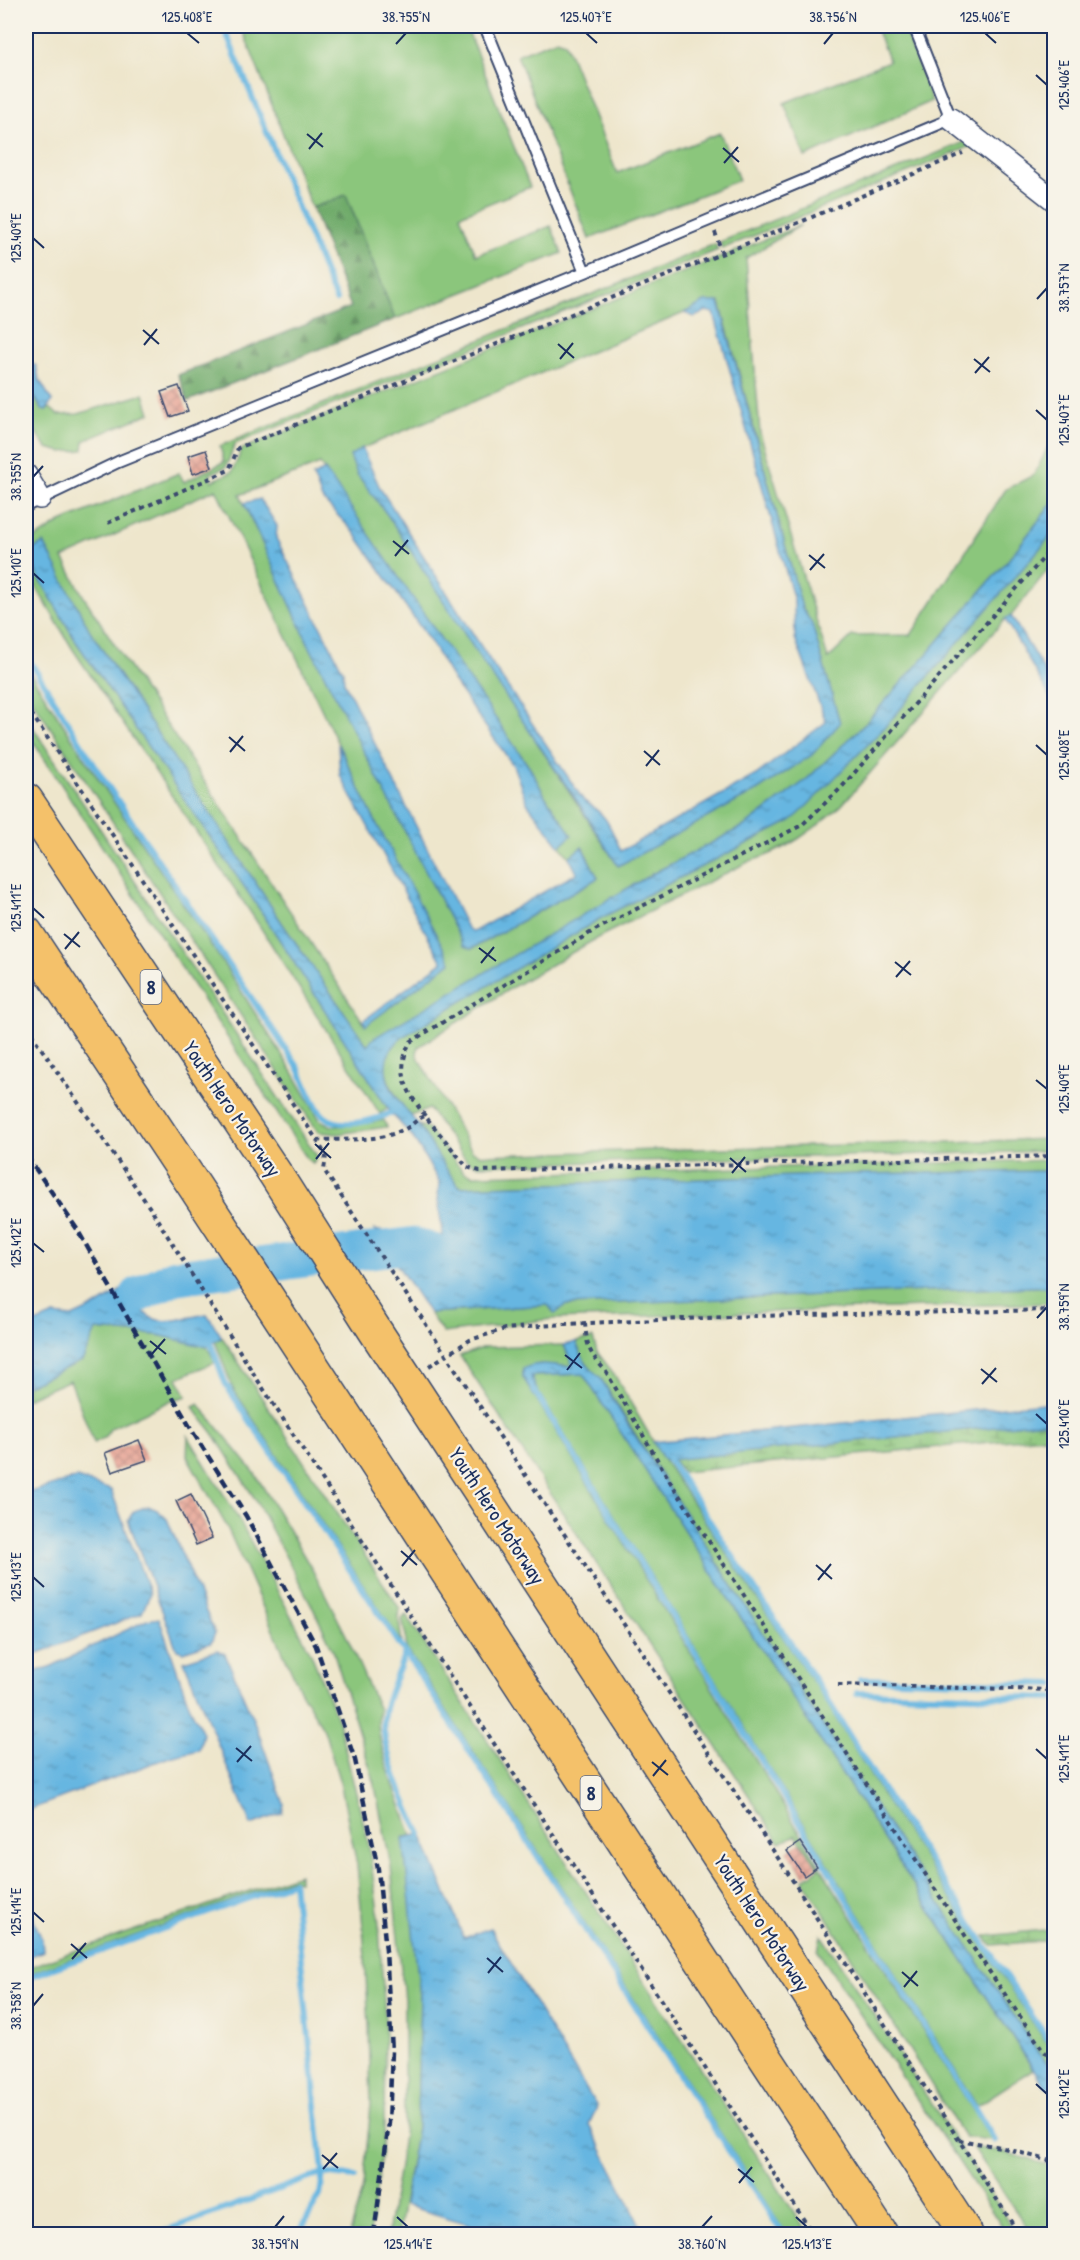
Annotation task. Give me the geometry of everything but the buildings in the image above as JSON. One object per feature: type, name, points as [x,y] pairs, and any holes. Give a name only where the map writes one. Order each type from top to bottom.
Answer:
[{"type":"highway","name":"Youth Hero Motorway","points":[[26,800],[276,1175],[374,1329],[966,2235]]},
{"type":"highway","name":"8","points":[[28,944],[195,1187],[881,2235]]},
{"type":"street","points":[[951,119],[1054,200]]},
{"type":"street","points":[[26,475],[33,502]]},
{"type":"lane","points":[[485,26],[585,272]]},
{"type":"lane","points":[[33,502],[129,457],[585,272],[951,119],[914,26]]},
{"type":"path","points":[[108,523],[229,470],[238,448],[722,253],[984,144]]},
{"type":"path","points":[[711,220],[722,253]]},
{"type":"path","points":[[1054,546],[841,788],[802,825],[595,930],[410,1042],[403,1055],[403,1076],[408,1093],[467,1167],[480,1171],[1054,1156]]},
{"type":"path","points":[[26,706],[317,1140],[326,1156],[324,1170],[784,1867],[1019,2235]]},
{"type":"path","points":[[26,1026],[152,1211],[257,1379],[813,2235]]},
{"type":"path","points":[[317,1140],[382,1137],[406,1129],[425,1116]]},
{"type":"path","points":[[408,1380],[470,1340],[505,1329],[585,1323],[753,1316],[1054,1310]]},
{"type":"path","points":[[585,1323],[587,1346],[592,1356],[605,1370],[671,1483],[974,1948],[1043,2050],[1054,2061]]},
{"type":"path","points":[[838,1685],[1054,1690]]},
{"type":"path","points":[[958,2140],[1000,2147],[1054,2162]]},
{"type":"green space","points":[[241,26],[466,26],[530,187],[460,215],[476,255],[551,226],[562,253],[395,319],[346,195],[312,208]]},
{"type":"green space","points":[[875,26],[903,26],[932,101],[805,157],[784,103],[889,61]]},
{"type":"green space","points":[[557,39],[565,42],[617,173],[720,133],[739,180],[589,239],[517,55]]},
{"type":"green space","points":[[967,141],[974,145],[722,249],[720,242]]},
{"type":"green space","points":[[346,195],[395,319],[188,401],[178,375],[351,307],[312,208]]},
{"type":"green space","points":[[801,225],[746,258],[760,433],[828,659],[852,636],[911,635],[1006,489],[1034,475],[1054,435],[1054,501],[1009,559],[928,653],[863,726],[806,780],[746,825],[652,874],[367,1045],[284,926],[90,631],[44,544],[37,574],[77,643],[263,914],[388,1108],[380,1114],[255,919],[72,648],[26,570],[26,544],[61,522],[179,473],[184,482],[224,462],[220,446],[715,244],[718,250],[235,444],[226,467],[210,474],[212,481],[232,472],[242,449]],"holes":[[[705,302],[720,302],[802,608],[812,624],[840,723],[618,866],[389,517],[357,474],[350,456],[363,448],[684,313]],[[320,464],[531,770],[571,835],[560,846],[569,857],[583,848],[598,878],[472,949],[464,946],[310,647],[240,495]],[[216,489],[373,817],[450,962],[365,1025],[129,667],[84,597],[63,558]]]},
{"type":"green space","points":[[26,383],[42,409],[50,408],[58,415],[78,414],[144,394],[150,413],[84,441],[83,450],[62,452],[47,448],[26,419]]},
{"type":"green space","points":[[1054,530],[1054,562],[1011,616],[1005,619],[831,815],[787,846],[750,861],[599,937],[511,988],[418,1047],[417,1055],[472,1151],[481,1155],[1054,1139],[1054,1151],[477,1165],[466,1160],[429,1109],[410,1116],[390,1085],[385,1068],[389,1051],[402,1037],[601,918],[789,822],[883,729]]},
{"type":"green space","points":[[26,667],[99,780],[219,957],[291,1069],[320,1120],[331,1126],[384,1120],[387,1127],[338,1134],[318,1132],[26,691]]},
{"type":"green space","points":[[26,717],[317,1156],[313,1163],[308,1160],[26,731]]},
{"type":"green space","points":[[418,1125],[427,1128],[464,1172],[474,1175],[1054,1160],[1054,1171],[861,1174],[460,1187],[445,1169]]},
{"type":"green space","points":[[1054,1286],[1054,1303],[552,1319],[443,1333],[429,1313],[548,1305],[555,1314],[565,1305]]},
{"type":"green space","points":[[96,1330],[158,1335],[207,1347],[216,1362],[177,1378],[187,1396],[168,1402],[111,1428],[104,1438],[94,1443],[70,1380],[26,1399],[26,1386],[82,1361]]},
{"type":"green space","points":[[222,1337],[400,1609],[398,1615],[402,1643],[233,1389],[215,1341]]},
{"type":"green space","points":[[593,1338],[597,1352],[614,1374],[664,1460],[823,1697],[886,1801],[1054,2051],[1054,2070],[1039,2054],[876,1808],[667,1485],[600,1377],[585,1361],[576,1342]]},
{"type":"green space","points":[[564,1345],[573,1367],[540,1364],[523,1369],[523,1377],[823,1871],[992,2140],[964,2137],[803,1880],[819,1868],[796,1835],[780,1843],[460,1356],[485,1347]]},
{"type":"green space","points":[[583,1374],[1033,2069],[977,2106],[530,1376]]},
{"type":"green space","points":[[199,1404],[254,1472],[316,1576],[346,1635],[379,1710],[378,1723],[384,1755],[412,1836],[404,1837],[420,1996],[417,2128],[398,2234],[387,2234],[404,2126],[404,2000],[391,1866],[374,1781],[333,1650],[255,1499],[213,1433],[193,1407]]},
{"type":"green space","points":[[1054,1421],[1054,1436],[683,1472],[672,1459]]},
{"type":"green space","points":[[188,1436],[237,1516],[310,1651],[338,1721],[368,1841],[378,1912],[385,2018],[384,2134],[370,2234],[350,2234],[363,2186],[371,2105],[363,1927],[357,1865],[341,1786],[324,1730],[300,1690],[227,1527],[187,1456]]},
{"type":"green space","points":[[406,1615],[808,2234],[786,2234],[406,1648],[402,1619]]},
{"type":"green space","points":[[299,1874],[299,1881],[292,1879],[26,1975],[26,1969],[51,1959]]},
{"type":"green space","points":[[1054,1929],[1054,1940],[992,1945],[985,1936]]},
{"type":"green space","points":[[821,1935],[1017,2234],[1007,2234],[818,1951]]},
{"type":"green space","points":[[973,2147],[1004,2152],[1054,2167],[1054,2234],[1031,2234]]},
{"type":"water","points":[[705,302],[719,302],[802,608],[812,624],[840,723],[812,755],[758,790],[618,866],[389,517],[357,474],[350,456],[362,448],[380,488],[491,662],[584,801],[604,817],[621,851],[756,775],[826,722],[795,638],[794,601],[714,313],[706,311],[695,317],[684,313]]},
{"type":"water","points":[[26,354],[31,363],[36,366],[39,379],[52,401],[47,410],[42,409],[26,383]]},
{"type":"water","points":[[325,470],[531,770],[545,796],[572,835],[560,846],[527,803],[513,765],[454,682],[432,644],[354,532],[322,499],[313,476]]},
{"type":"water","points":[[260,499],[277,526],[276,538],[343,671],[344,682],[467,928],[473,932],[577,873],[569,857],[582,847],[598,878],[471,949],[464,946],[310,647],[244,503]]},
{"type":"water","points":[[1054,501],[1054,530],[1049,538],[883,729],[799,814],[789,822],[601,918],[402,1037],[388,1055],[386,1069],[393,1092],[460,1187],[861,1174],[1054,1171],[1054,1286],[566,1305],[555,1314],[548,1305],[429,1313],[374,1230],[410,1236],[443,1236],[438,1200],[439,1181],[412,1136],[391,1113],[263,914],[77,643],[37,574],[28,552],[44,543],[90,631],[284,926],[367,1045],[374,1038],[652,874],[746,825],[806,780],[863,726],[928,653],[1009,559]]},
{"type":"water","points":[[1011,616],[1054,687],[1054,704],[1005,619]]},
{"type":"water","points":[[338,744],[373,817],[451,962],[365,1026],[364,1020],[442,962],[340,775]]},
{"type":"water","points":[[175,1266],[190,1288],[137,1299],[142,1310],[157,1320],[166,1321],[207,1314],[222,1337],[207,1347],[158,1335],[96,1330],[82,1361],[26,1386],[26,1327],[54,1315],[72,1317],[98,1305],[134,1282]]},
{"type":"water","points":[[576,1342],[585,1361],[600,1377],[627,1423],[804,1697],[1039,2054],[1054,2070],[1054,2092],[1040,2079],[583,1374],[531,1376],[538,1392],[534,1396],[523,1377],[523,1369],[541,1364],[573,1367],[564,1345]]},
{"type":"water","points":[[1054,1402],[1054,1421],[669,1460],[664,1460],[653,1442]]},
{"type":"water","points":[[77,1478],[111,1490],[150,1594],[142,1613],[26,1658],[26,1497],[31,1492]]},
{"type":"water","points":[[148,1506],[167,1519],[215,1633],[211,1643],[183,1652],[177,1650],[128,1520],[134,1511]]},
{"type":"water","points":[[159,1618],[189,1705],[203,1733],[199,1750],[169,1757],[26,1811],[26,1675],[52,1666],[147,1620]]},
{"type":"water","points":[[218,1650],[225,1654],[256,1726],[284,1804],[282,1813],[251,1825],[184,1661]]},
{"type":"water","points":[[421,1834],[464,1938],[490,1928],[597,2107],[589,2124],[643,2231],[637,2234],[467,2234],[469,2224],[404,2205],[417,2128],[420,1996],[403,1838]]},
{"type":"water","points":[[26,1900],[42,1940],[43,1951],[26,1958]]},
{"type":"waterway","points":[[223,26],[336,300]]},
{"type":"waterway","points":[[26,655],[103,779],[298,1067],[320,1112],[339,1123],[357,1123],[391,1113]]},
{"type":"waterway","points":[[138,1295],[174,1277],[412,1245],[432,1251]]},
{"type":"waterway","points":[[211,1344],[226,1385],[405,1652],[783,2234]]},
{"type":"waterway","points":[[534,1390],[995,2141]]},
{"type":"waterway","points":[[669,1460],[824,1694],[889,1800],[1054,2047]]},
{"type":"waterway","points":[[405,1652],[388,1698],[384,1727],[395,1775],[421,1834]]},
{"type":"waterway","points":[[860,1679],[1054,1684]]},
{"type":"waterway","points":[[857,1693],[1054,1698]]},
{"type":"waterway","points":[[26,1978],[293,1882],[323,2173],[320,2195],[299,2234]]},
{"type":"waterway","points":[[156,2234],[323,2173],[355,2177]]},
{"type":"railway","points":[[26,1155],[77,1229],[194,1434],[246,1516],[316,1646],[355,1760],[378,1869],[392,2051],[389,2123],[374,2234]]}]
